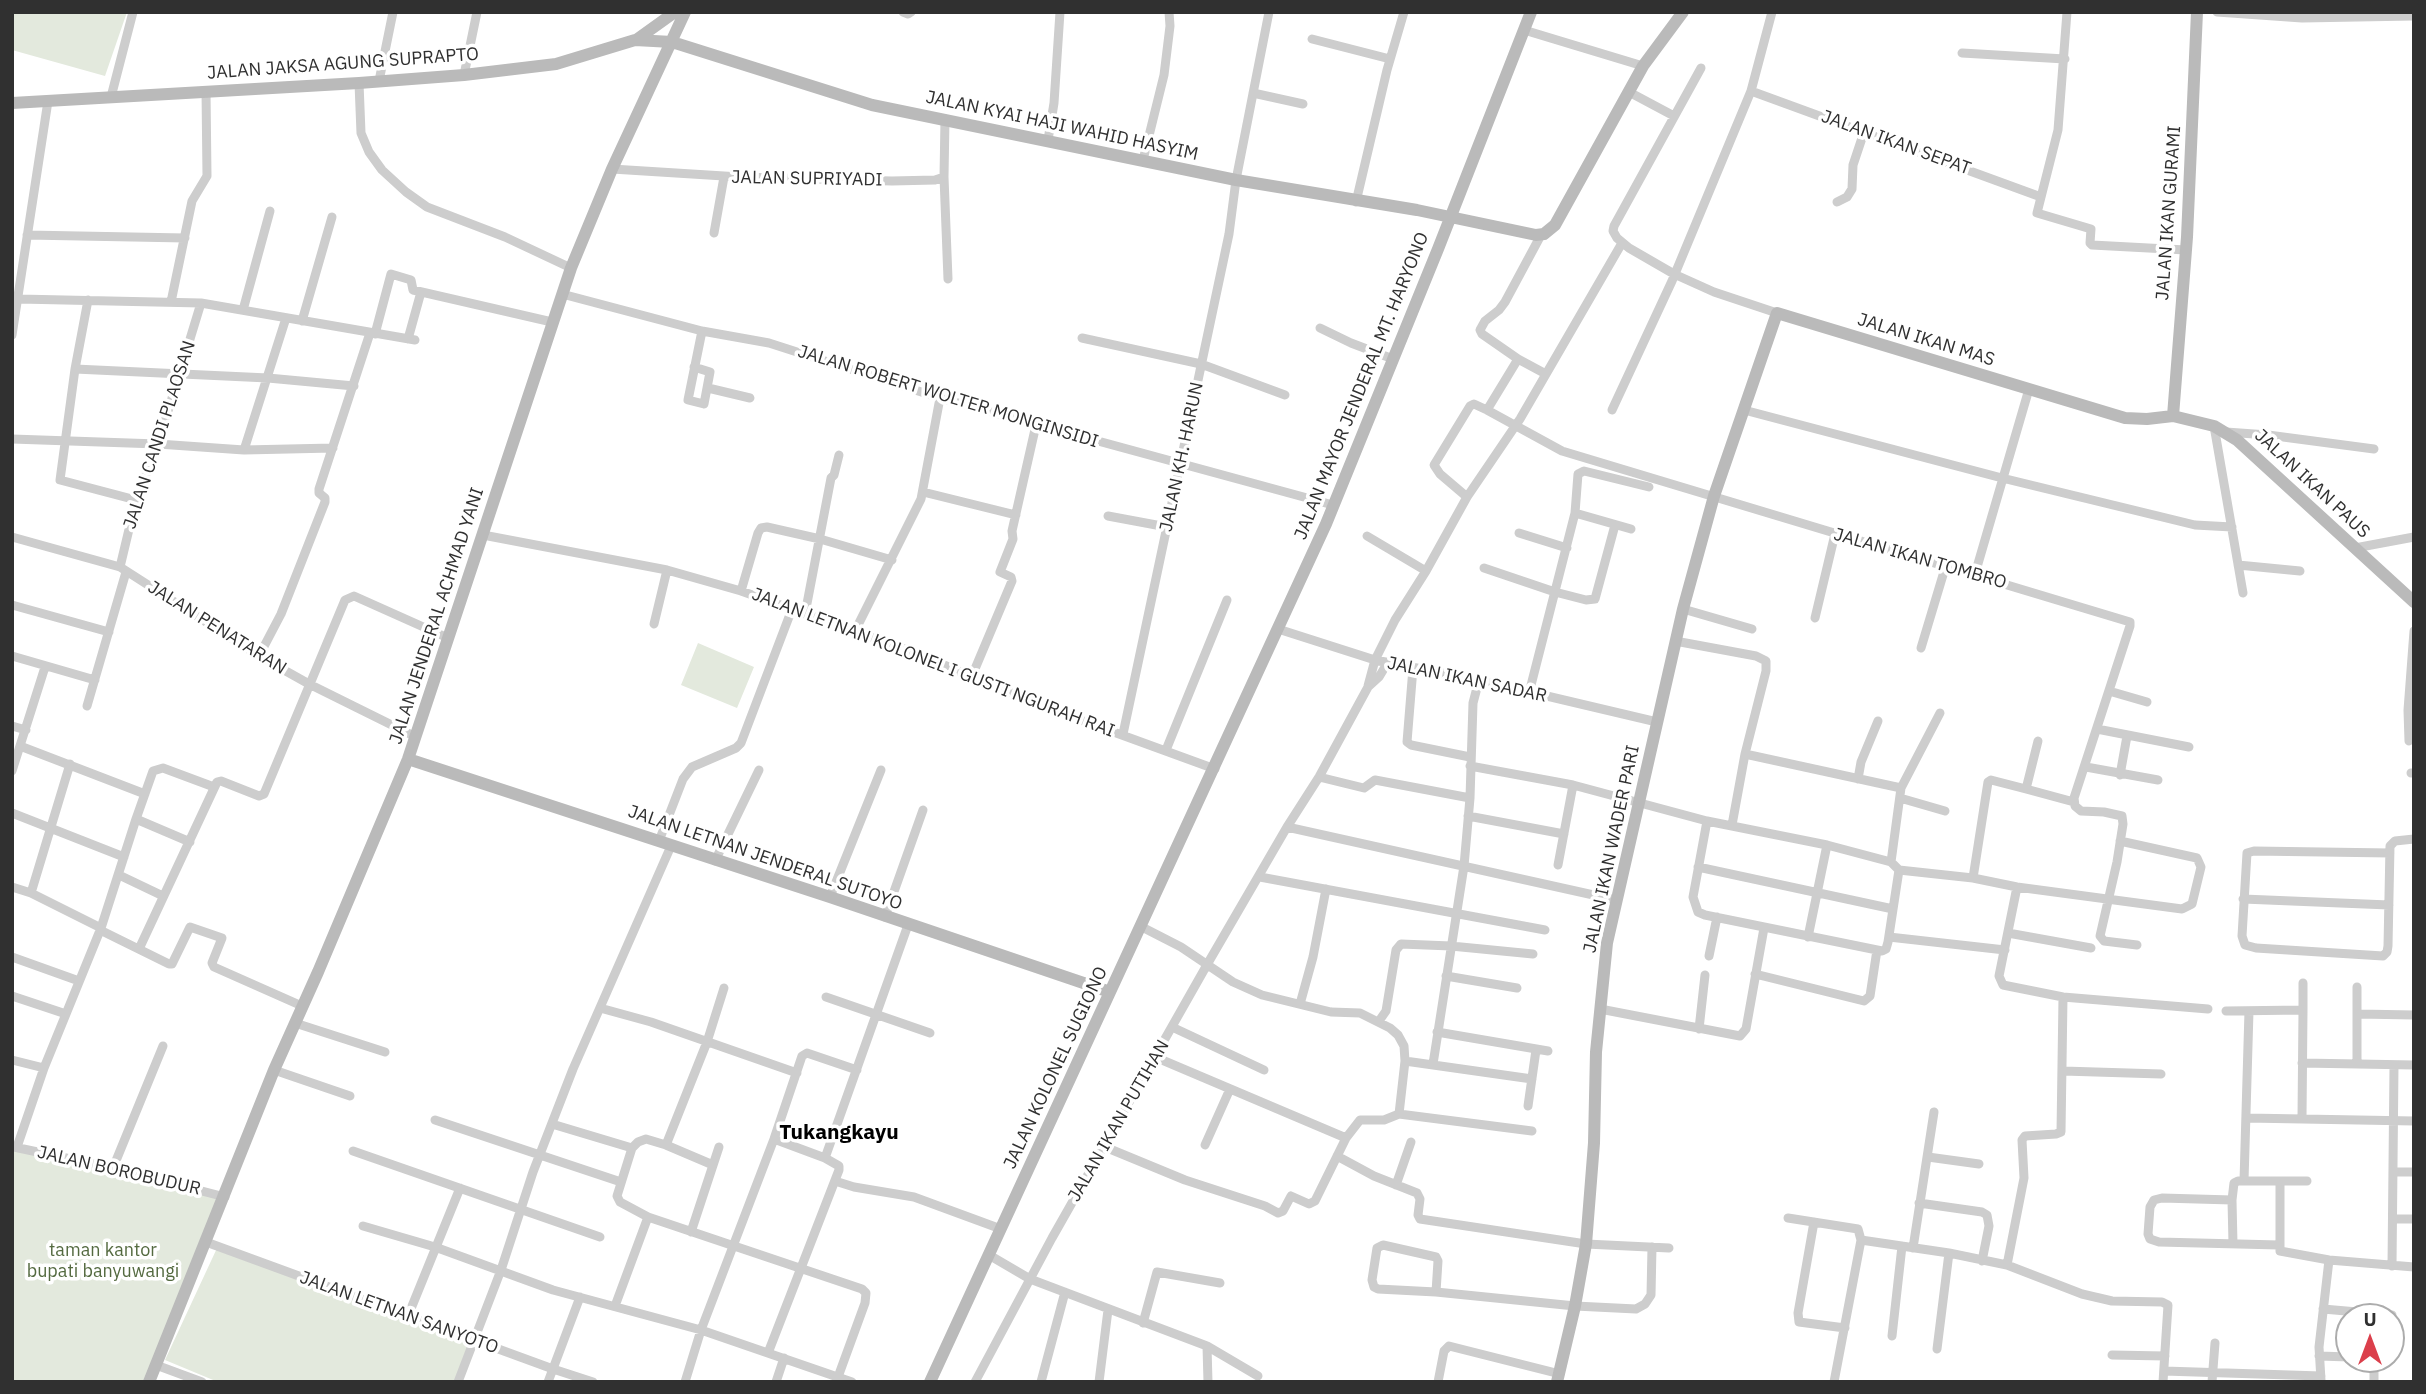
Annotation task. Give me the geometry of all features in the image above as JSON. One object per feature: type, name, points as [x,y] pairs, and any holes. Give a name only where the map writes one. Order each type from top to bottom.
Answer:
[{"type":"main road","points":[[635,40],[675,12]]},
{"type":"main road","name":"JALAN JENDERAL ACHMAD YANI","points":[[149,1382],[274,1070],[408,759],[572,268],[612,169],[685,12]]},
{"type":"main road","name":"JALAN MAYOR JENDERAL MT. HARYONO","points":[[1214,769],[1333,505],[1451,217],[1531,12]]},
{"type":"main road","points":[[1541,235],[1550,230],[1560,217],[1643,66],[1683,12]]},
{"type":"main road","name":"JALAN IKAN GURAMI","points":[[2172,416],[2186,250],[2197,12]]},
{"type":"main road","name":"JALAN JAKSA AGUNG SUPRAPTO","points":[[12,103],[464,75],[556,64],[635,40],[672,42]]},
{"type":"main road","name":"JALAN KYAI HAJI WAHID HASYIM","points":[[672,42],[872,105],[1236,180],[1541,235]]},
{"type":"main road","name":"JALAN IKAN MAS","points":[[1777,313],[2125,418],[2172,416]]},
{"type":"main road","name":"JALAN IKAN WADER PARI","points":[[1558,1378],[1586,1244],[1594,1143],[1596,1052],[1607,943],[1683,609],[1714,496],[1777,313]]},
{"type":"main road","name":"JALAN IKAN PAUS","points":[[2172,416],[2220,429],[2237,439],[2414,603]]},
{"type":"main road","name":"JALAN LETNAN JENDERAL SUTOYO","points":[[408,759],[1110,992]]},
{"type":"main road","name":"JALAN KOLONEL SUGIONO","points":[[930,1382],[1214,769]]},
{"type":"street","points":[[111,97],[133,12]]},
{"type":"street","points":[[379,81],[393,12]]},
{"type":"street","points":[[464,75],[477,12]]},
{"type":"street","points":[[903,12],[911,12]]},
{"type":"street","points":[[1048,140],[1054,103],[1060,12]]},
{"type":"street","points":[[1143,160],[1164,75],[1170,26],[1169,12]]},
{"type":"street","name":"JALAN KH. HARUN","points":[[1123,734],[1229,234],[1236,180],[1269,12]]},
{"type":"street","points":[[1356,202],[1390,58],[1404,12]]},
{"type":"street","points":[[1612,410],[1674,274],[1751,91],[1772,12]]},
{"type":"street","points":[[2067,12],[2058,130],[2037,213],[2091,229],[2091,244],[2186,250]]},
{"type":"street","points":[[2217,12],[2260,17],[2414,16]]},
{"type":"street","points":[[1524,30],[1643,66]]},
{"type":"street","points":[[1311,39],[1390,58]]},
{"type":"street","points":[[1962,53],[2064,58]]},
{"type":"street","points":[[1368,687],[1375,660],[1395,620],[1467,498],[1515,426],[1622,243],[1614,235],[1614,226],[1701,68]]},
{"type":"street","points":[[359,83],[361,133],[369,152],[382,170],[406,192],[427,207],[505,237],[572,268]]},
{"type":"street","points":[[171,302],[192,201],[207,176],[206,91]]},
{"type":"street","name":"JALAN IKAN SEPAT","points":[[1751,91],[2041,197]]},
{"type":"street","points":[[1629,92],[1674,116]]},
{"type":"street","points":[[1253,93],[1303,104]]},
{"type":"street","points":[[12,335],[48,101]]},
{"type":"street","points":[[945,119],[948,279]]},
{"type":"street","points":[[1837,202],[1847,197],[1852,189],[1853,164],[1864,132]]},
{"type":"street","name":"JALAN SUPRIYADI","points":[[612,169],[724,177],[892,181],[935,180],[944,177]]},
{"type":"street","points":[[714,233],[724,177]]},
{"type":"street","points":[[243,310],[270,211]]},
{"type":"street","points":[[302,321],[332,217]]},
{"type":"street","points":[[27,235],[186,238]]},
{"type":"street","points":[[1541,235],[1505,302],[1480,327],[1482,334],[1544,373]]},
{"type":"street","name":"JALAN IKAN MAS","points":[[1622,243],[1674,274],[1714,292],[1777,313]]},
{"type":"street","points":[[259,656],[281,614],[325,502],[319,489],[390,274],[411,280],[411,289],[421,292],[552,322]]},
{"type":"street","points":[[19,299],[201,303],[411,339],[421,292]]},
{"type":"street","name":"JALAN ROBERT WOLTER MONGINSIDI","points":[[562,295],[702,331],[769,343],[940,398],[1333,505]]},
{"type":"street","points":[[88,300],[75,369],[60,480],[136,500]]},
{"type":"street","name":"JALAN CANDI PLAOSAN","points":[[87,705],[109,632],[136,500],[158,444],[201,303]]},
{"type":"street","points":[[244,450],[286,318]]},
{"type":"street","points":[[1320,328],[1393,359]]},
{"type":"street","points":[[694,367],[710,372],[704,404],[688,400],[694,367],[702,331]]},
{"type":"street","points":[[1082,338],[1201,364],[1284,395]]},
{"type":"street","points":[[1467,498],[1440,474],[1434,465],[1470,406],[1474,404],[1487,410],[1518,359]]},
{"type":"street","points":[[75,369],[268,377],[354,386]]},
{"type":"street","points":[[708,388],[750,398]]},
{"type":"street","points":[[1975,574],[2029,389]]},
{"type":"street","points":[[855,631],[892,561],[923,492],[940,398]]},
{"type":"street","name":"JALAN IKAN TOMBRO","points":[[1487,410],[1554,447],[2126,620],[2130,626],[2109,691]]},
{"type":"street","points":[[1744,410],[2002,478],[2195,525],[2232,527]]},
{"type":"street","points":[[972,676],[1012,581],[1011,577],[1000,572],[1013,539],[1036,425]]},
{"type":"street","points":[[2243,593],[2220,429],[2374,449]]},
{"type":"street","points":[[12,439],[244,450],[333,448]]},
{"type":"street","points":[[805,614],[831,478],[839,455]]},
{"type":"street","points":[[1529,693],[1575,513],[1578,474],[1581,471],[1649,487]]},
{"type":"street","points":[[923,492],[1016,515]]},
{"type":"street","points":[[1575,513],[1630,528]]},
{"type":"street","points":[[1108,516],[1167,527]]},
{"type":"street","points":[[1484,568],[1555,592],[1586,600],[1595,599],[1615,525]]},
{"type":"street","points":[[741,591],[761,528],[820,539],[892,561]]},
{"type":"street","points":[[1519,533],[1567,548]]},
{"type":"street","points":[[1815,618],[1835,534]]},
{"type":"street","name":"JALAN LETNAN KOLONEL I GUSTI NGURAH RAI","points":[[483,536],[667,570],[741,591],[855,631],[1056,711],[1214,769]]},
{"type":"street","points":[[1367,536],[1426,571]]},
{"type":"street","name":"JALAN PENATARAN","points":[[12,537],[123,569],[259,656],[416,737]]},
{"type":"street","points":[[2355,548],[2414,537]]},
{"type":"street","points":[[1921,648],[1945,565]]},
{"type":"street","points":[[2238,565],[2300,571]]},
{"type":"street","points":[[654,624],[667,570]]},
{"type":"street","points":[[139,948],[217,782],[221,781],[259,796],[264,794],[345,600],[354,596],[448,638]]},
{"type":"street","points":[[1166,750],[1227,600]]},
{"type":"street","points":[[12,605],[109,632]]},
{"type":"street","points":[[458,1382],[540,1154],[665,843],[683,779],[692,767],[736,748],[741,743],[792,609]]},
{"type":"street","points":[[1683,609],[1752,629]]},
{"type":"street","name":"JALAN IKAN SADAR","points":[[1278,629],[1375,660],[1479,680],[1657,722]]},
{"type":"street","points":[[2409,741],[2414,631]]},
{"type":"street","points":[[1675,641],[1756,656],[1766,661],[1732,825]]},
{"type":"street","points":[[12,656],[95,680]]},
{"type":"street","points":[[1368,687],[1379,677],[1388,662]]},
{"type":"street","points":[[12,771],[46,667]]},
{"type":"street","points":[[1413,668],[1407,742],[1411,745],[1707,821],[1827,845],[1891,862],[1899,870],[2187,909],[2194,900],[2200,861],[2194,856],[2120,841]]},
{"type":"street","points":[[1433,1064],[1464,866],[1473,703],[1479,680]]},
{"type":"street","name":"JALAN IKAN PUTIHAN","points":[[975,1382],[1052,1238],[1208,963],[1319,777],[1368,687]]},
{"type":"street","points":[[2074,802],[2109,691],[2147,702]]},
{"type":"street","points":[[1891,862],[1901,793],[1940,713]]},
{"type":"street","points":[[1858,779],[1861,762],[1878,721]]},
{"type":"street","points":[[12,726],[26,730]]},
{"type":"street","points":[[2098,729],[2189,747]]},
{"type":"street","points":[[2120,775],[2127,736]]},
{"type":"street","points":[[2026,789],[2038,741]]},
{"type":"street","points":[[20,747],[145,794]]},
{"type":"street","points":[[1745,754],[1858,779],[1945,811]]},
{"type":"street","points":[[31,893],[70,764]]},
{"type":"street","points":[[2086,767],[2158,780]]},
{"type":"street","points":[[15,1147],[100,929],[153,771],[163,768],[215,787]]},
{"type":"street","points":[[715,862],[760,770]]},
{"type":"street","points":[[830,897],[881,770]]},
{"type":"street","points":[[1319,777],[1364,788],[1375,780],[1469,798]]},
{"type":"street","points":[[1973,878],[1989,780],[2074,802],[2081,811],[2122,816],[2123,824],[2101,939],[2137,945]]},
{"type":"street","points":[[1558,865],[1573,785]]},
{"type":"street","points":[[885,917],[923,810]]},
{"type":"street","points":[[12,813],[124,857]]},
{"type":"street","points":[[1468,816],[1564,834]]},
{"type":"street","points":[[136,819],[190,842]]},
{"type":"street","points":[[1707,821],[1693,901],[1699,912],[1717,918],[1877,950],[1886,949],[1899,870]]},
{"type":"street","points":[[1287,827],[1616,900]]},
{"type":"street","points":[[2390,853],[2247,853],[2242,936],[2245,945],[2256,948],[2383,956],[2387,952],[2389,905],[2390,853],[2390,846],[2395,841],[2414,839]]},
{"type":"street","points":[[1808,937],[1827,845]]},
{"type":"street","points":[[1698,867],[1893,909]]},
{"type":"street","points":[[119,875],[163,896]]},
{"type":"street","points":[[1260,877],[1545,930]]},
{"type":"street","points":[[12,887],[31,893],[167,964],[172,964],[190,927],[212,934],[223,939],[212,963],[215,967],[302,1006]]},
{"type":"street","points":[[2017,887],[1999,976],[2001,983],[2007,987],[2063,997],[2208,1009]]},
{"type":"street","points":[[1300,1004],[1313,957],[1326,889]]},
{"type":"street","points":[[2244,899],[2389,905]]},
{"type":"street","points":[[1709,956],[1717,918]]},
{"type":"street","points":[[825,1158],[908,925]]},
{"type":"street","points":[[1140,926],[1208,963],[1234,982],[1262,995],[1331,1012],[1360,1013],[1380,1021],[1398,1035],[1404,1045],[1399,1114]]},
{"type":"street","points":[[1600,1009],[1736,1036],[1744,1033],[1764,928]]},
{"type":"street","points":[[2008,933],[2091,948]]},
{"type":"street","points":[[1889,937],[2005,950]]},
{"type":"street","points":[[1380,1021],[1386,1011],[1398,946],[1401,944],[1533,954]]},
{"type":"street","points":[[1755,974],[1864,1001],[1870,996],[1877,950]]},
{"type":"street","points":[[12,957],[79,981]]},
{"type":"street","points":[[1699,1029],[1705,975]]},
{"type":"street","points":[[1446,976],[1517,988]]},
{"type":"street","points":[[2302,1118],[2303,983]]},
{"type":"street","points":[[2357,987],[2357,1063]]},
{"type":"street","points":[[666,1145],[708,1042],[724,988]]},
{"type":"street","points":[[12,996],[66,1014]]},
{"type":"street","points":[[826,997],[930,1033]]},
{"type":"street","points":[[2007,1265],[2024,1178],[2022,1140],[2025,1136],[2061,1132],[2063,997]]},
{"type":"street","points":[[600,1008],[797,1073]]},
{"type":"street","points":[[2225,1011],[2303,1010]]},
{"type":"street","points":[[2244,1181],[2249,1011]]},
{"type":"street","points":[[2358,1014],[2414,1015]]},
{"type":"street","points":[[295,1023],[385,1052]]},
{"type":"street","points":[[1172,1027],[1264,1070]]},
{"type":"street","points":[[1437,1032],[1548,1051]]},
{"type":"street","points":[[113,1168],[163,1046]]},
{"type":"street","points":[[1528,1106],[1536,1050]]},
{"type":"street","points":[[685,1382],[701,1330],[774,1139],[802,1056],[807,1054],[857,1070]]},
{"type":"street","points":[[1155,1057],[1346,1138]]},
{"type":"street","points":[[12,1060],[44,1069]]},
{"type":"street","points":[[1405,1060],[1532,1079]]},
{"type":"street","points":[[2302,1063],[2414,1065]]},
{"type":"street","points":[[2392,1266],[2394,1065]]},
{"type":"street","points":[[274,1070],[350,1096]]},
{"type":"street","points":[[2063,1071],[2161,1074]]},
{"type":"street","points":[[1205,1145],[1230,1089]]},
{"type":"street","points":[[1913,1248],[1934,1112]]},
{"type":"street","points":[[1105,1147],[1185,1180],[1265,1206],[1278,1213],[1283,1211],[1291,1196],[1309,1204],[1315,1201],[1346,1138],[1360,1120],[1391,1119],[1399,1114],[1532,1131]]},
{"type":"street","points":[[2247,1118],[2414,1121]]},
{"type":"street","points":[[435,1120],[621,1182]]},
{"type":"street","points":[[552,1124],[632,1148]]},
{"type":"street","points":[[768,1353],[839,1166],[774,1139]]},
{"type":"street","points":[[713,1166],[666,1145],[641,1140],[632,1148],[617,1198],[648,1217],[857,1286],[866,1293],[865,1303],[838,1377]]},
{"type":"street","points":[[1396,1185],[1411,1142]]},
{"type":"street","name":"JALAN BOROBUDUR","points":[[15,1147],[113,1168],[225,1197]]},
{"type":"street","points":[[691,1232],[719,1147]]},
{"type":"street","points":[[353,1151],[600,1237]]},
{"type":"street","points":[[1337,1156],[1396,1185],[1413,1190],[1419,1196],[1420,1219],[1586,1244],[1668,1248]]},
{"type":"street","points":[[1928,1157],[1979,1164]]},
{"type":"street","points":[[2393,1172],[2414,1172]]},
{"type":"street","points":[[835,1181],[854,1187],[914,1197],[1001,1228]]},
{"type":"street","points":[[2280,1181],[2279,1245],[2283,1253],[2414,1267]]},
{"type":"street","points":[[2233,1244],[2234,1183],[2306,1181]]},
{"type":"street","points":[[408,1316],[460,1188]]},
{"type":"street","points":[[2232,1200],[2154,1200],[2150,1207],[2150,1239],[2159,1242],[2279,1245]]},
{"type":"street","points":[[1919,1203],[1987,1215],[1989,1226],[1982,1261]]},
{"type":"street","points":[[615,1306],[648,1217]]},
{"type":"street","points":[[1788,1218],[1858,1229],[1861,1240],[1834,1382]]},
{"type":"street","points":[[2393,1219],[2414,1219]]},
{"type":"street","points":[[1814,1222],[1798,1313],[1799,1322],[1846,1328]]},
{"type":"street","points":[[363,1226],[435,1247],[553,1290],[701,1330],[852,1382]]},
{"type":"street","points":[[1861,1240],[2007,1265],[2082,1294],[2112,1301],[2162,1302],[2168,1305],[2164,1377],[2321,1379],[2319,1356],[2329,1260]]},
{"type":"street","name":"JALAN LETNAN SANYOTO","points":[[206,1242],[593,1382]]},
{"type":"street","points":[[1436,1292],[1436,1256],[1383,1245],[1377,1248],[1372,1280],[1374,1287],[1575,1306],[1636,1308],[1645,1304],[1651,1295],[1652,1247]]},
{"type":"street","points":[[1892,1336],[1902,1246]]},
{"type":"street","points":[[1937,1349],[1949,1253]]},
{"type":"street","points":[[989,1255],[1030,1279],[1207,1346],[1258,1376]]},
{"type":"street","points":[[1143,1323],[1157,1272],[1220,1283]]},
{"type":"street","points":[[1041,1382],[1065,1292]]},
{"type":"street","points":[[548,1382],[580,1297]]},
{"type":"street","points":[[2323,1309],[2335,1310]]},
{"type":"street","points":[[1099,1382],[1108,1310]]},
{"type":"street","points":[[2213,1377],[2215,1343]]},
{"type":"street","points":[[1207,1346],[1208,1382]]},
{"type":"street","points":[[1438,1382],[1444,1351],[1449,1346],[1558,1378]]},
{"type":"street","points":[[2112,1355],[2165,1356]]},
{"type":"street","points":[[2319,1356],[2335,1357]]},
{"type":"street","points":[[776,1382],[784,1359]]},
{"type":"street","points":[[156,1365],[202,1382]]},
{"type":"green space","points":[[12,12],[127,12],[105,76],[12,50]]},
{"type":"green space","points":[[698,643],[754,667],[737,708],[681,685]]},
{"type":"green space","name":"taman kantor bupati banyuwangi","points":[[12,1146],[225,1197],[155,1382],[12,1382]]},
{"type":"green space","points":[[218,1246],[474,1341],[458,1382],[218,1382],[165,1360]]},
{"type":"district","name":"Tukangkayu","points":[[839,1133]]}]
